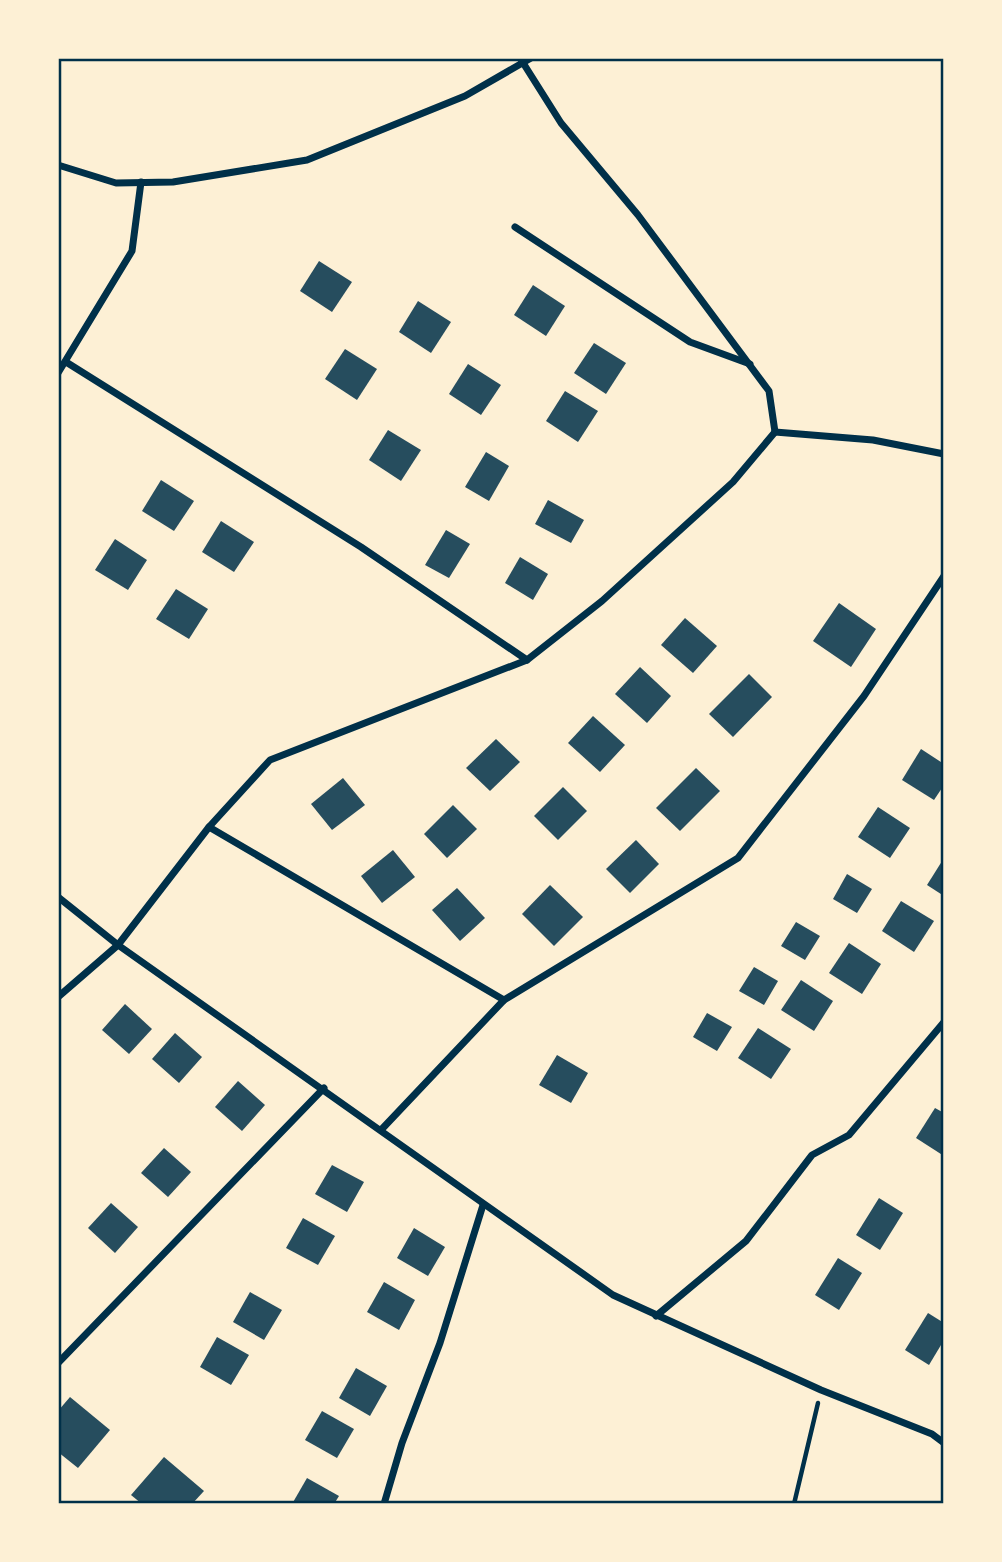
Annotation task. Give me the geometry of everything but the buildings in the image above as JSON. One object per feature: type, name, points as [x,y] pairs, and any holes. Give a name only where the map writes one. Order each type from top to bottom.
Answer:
[{"type":"street","points":[[58,165],[116,183],[173,182],[307,160],[465,96],[521,60],[531,58]]},
{"type":"street","points":[[58,997],[118,944],[209,827],[270,760],[527,660],[603,601],[733,482],[775,432],[769,391],[751,364],[638,215],[561,123],[521,60]]},
{"type":"street","points":[[58,373],[132,251],[141,182]]},
{"type":"street","points":[[515,227],[690,342],[751,364]]},
{"type":"street","points":[[66,362],[361,547],[527,660]]},
{"type":"street","points":[[775,432],[873,440],[944,454]]},
{"type":"street","points":[[381,1130],[504,1000],[738,858],[864,696],[944,576]]},
{"type":"street","points":[[209,827],[504,1000]]},
{"type":"street","points":[[58,897],[118,944],[613,1295],[821,1390],[932,1434],[944,1443]]},
{"type":"street","points":[[656,1316],[746,1241],[812,1155],[849,1135],[944,1022]]},
{"type":"street","points":[[58,1363],[324,1088]]},
{"type":"street","points":[[384,1504],[402,1443],[440,1343],[483,1205]]},
{"type":"path","points":[[793,1504],[821,1390]]}]
